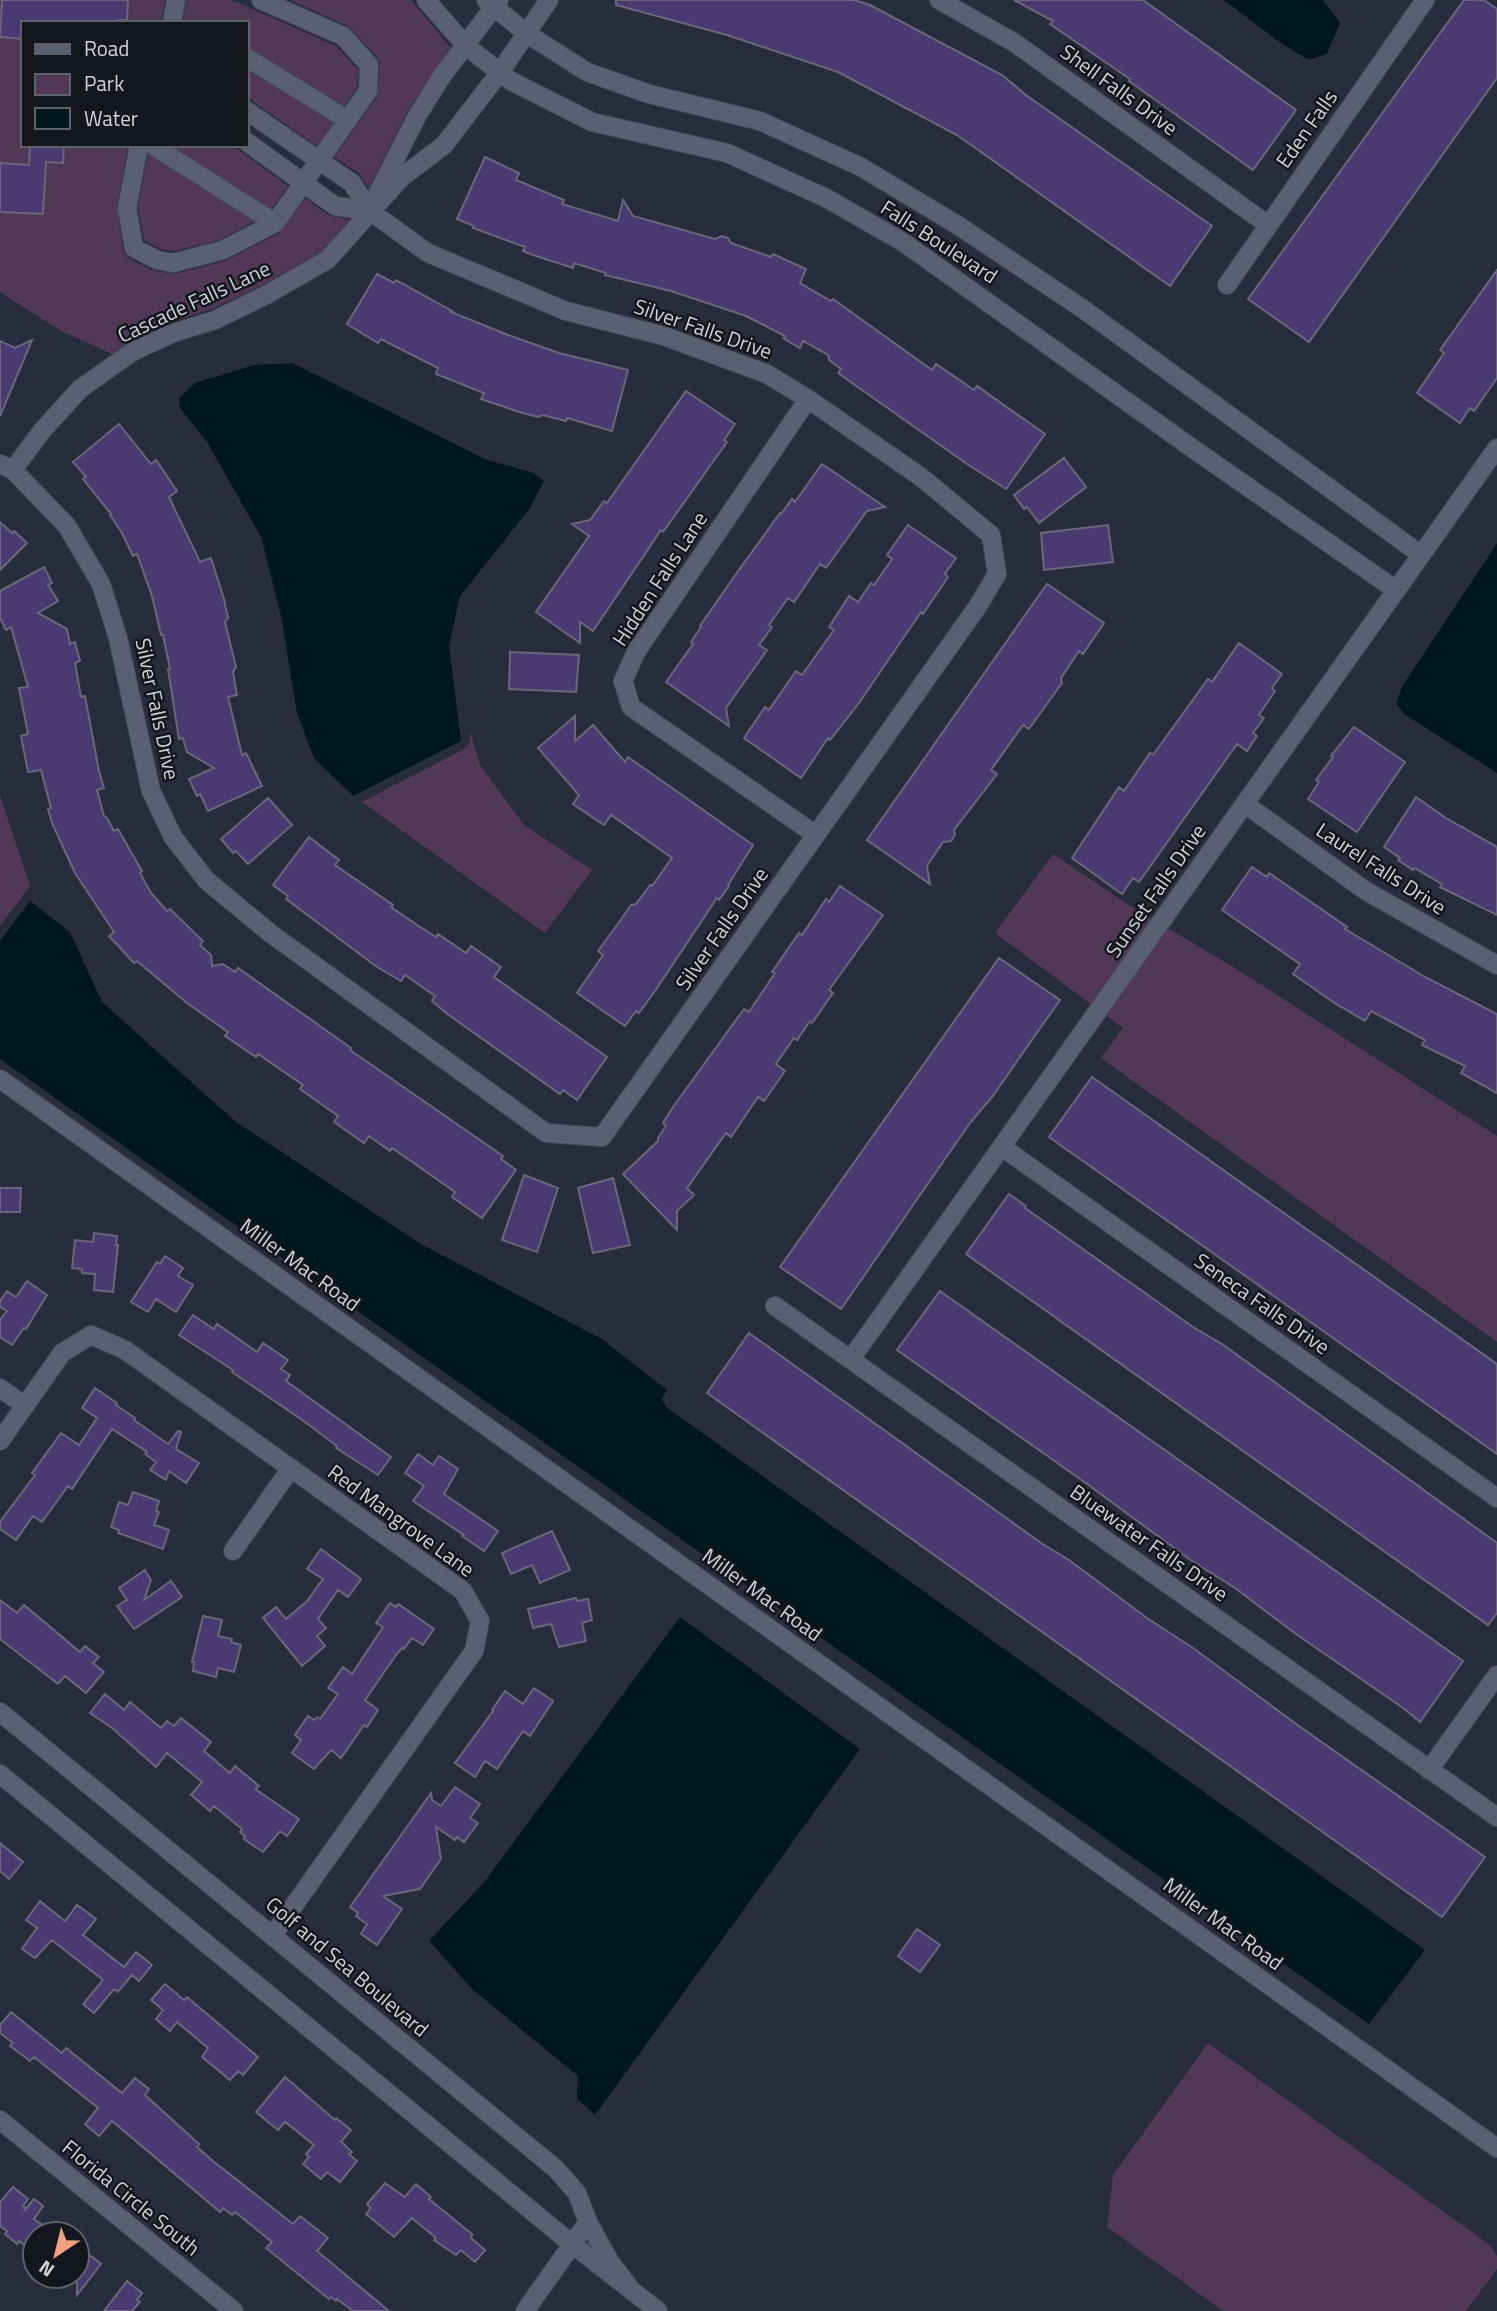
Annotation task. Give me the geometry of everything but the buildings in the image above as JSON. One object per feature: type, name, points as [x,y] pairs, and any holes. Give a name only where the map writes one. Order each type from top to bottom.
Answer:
[{"type":"street","points":[[139,147],[127,208],[134,248],[157,260],[173,263],[223,250],[275,223],[368,91],[369,65],[343,36],[261,0]]},
{"type":"street","name":"Falls Boulevard","points":[[426,0],[466,46],[511,81],[592,121],[727,153],[827,198],[903,242],[1396,590]]},
{"type":"street","name":"Cascade Falls Lane","points":[[6,467],[80,389],[132,352],[173,333],[215,320],[327,260],[402,177],[444,145],[500,72],[548,0]]},
{"type":"street","name":"Shell Falls Drive","points":[[939,0],[1015,43],[1268,225]]},
{"type":"street","name":"Eden Falls","points":[[1227,285],[1425,0]]},
{"type":"street","name":"Falls Boulevard","points":[[493,3],[526,33],[587,72],[649,94],[760,121],[861,167],[959,226],[1083,309],[1420,554]]},
{"type":"street","name":"Cascade Falls Lane","points":[[370,211],[417,116],[493,3]]},
{"type":"street","points":[[248,59],[348,120]]},
{"type":"street","points":[[248,112],[352,183],[370,211]]},
{"type":"street","points":[[248,143],[335,206],[370,211]]},
{"type":"street","points":[[155,147],[275,223]]},
{"type":"street","name":"Silver Falls Drive","points":[[6,467],[67,526],[101,584],[118,638],[151,791],[173,837],[206,880],[271,933],[546,1133],[602,1137],[978,606],[997,574],[991,535],[921,478],[808,399],[767,374],[664,336],[566,311],[497,283],[428,253],[370,211]]},
{"type":"street","name":"Hidden Falls Lane","points":[[808,399],[636,652],[623,681],[631,707],[816,835]]},
{"type":"street","name":"Sunset Falls Drive","points":[[851,1359],[1497,448]]},
{"type":"street","name":"Laurel Falls Drive","points":[[1245,804],[1366,891],[1497,965]]},
{"type":"street","name":"Miller Mac Road","points":[[0,1079],[1497,2148]]},
{"type":"street","name":"Seneca Falls Drive","points":[[1002,1147],[1497,1498]]},
{"type":"street","name":"Bluewater Falls Drive","points":[[775,1306],[1497,1817]]},
{"type":"street","name":"Red Mangrove Lane","points":[[0,1441],[62,1353],[92,1335],[125,1350],[463,1591],[480,1621],[474,1651],[273,1935]]},
{"type":"street","points":[[0,1388],[25,1406]]},
{"type":"street","points":[[233,1551],[291,1468]]},
{"type":"street","points":[[1429,1770],[1497,1675]]},
{"type":"street","name":"Golf and Sea Boulevard","points":[[0,1712],[556,2169],[577,2193],[588,2222],[610,2262],[630,2288]]},
{"type":"street","name":"Golf and Sea Boulevard","points":[[0,1774],[572,2244],[658,2311]]},
{"type":"street","name":"Florida Circle South","points":[[0,2120],[228,2309]]},
{"type":"street","points":[[525,2311],[588,2222]]},
{"type":"green space","points":[[0,0],[165,0],[161,21],[21,21],[21,147],[128,147],[117,207],[123,250],[128,258],[151,270],[175,274],[225,261],[279,233],[305,198],[328,215],[349,220],[321,252],[262,285],[212,309],[170,322],[128,342],[112,354],[61,331],[0,292]]},
{"type":"green space","points":[[186,0],[232,0],[336,46],[358,70],[357,88],[317,146],[248,98],[248,21],[183,21]]},
{"type":"green space","points":[[290,0],[411,0],[451,48],[408,110],[369,188],[359,173],[334,157],[377,97],[380,64],[377,57],[348,26]]},
{"type":"green space","points":[[150,147],[235,147],[288,186],[268,214],[220,240],[174,251],[161,249],[144,240],[138,206]]},
{"type":"green space","points":[[470,731],[480,765],[524,825],[592,870],[545,933],[362,802],[464,749],[470,742]]},
{"type":"green space","points":[[0,795],[30,886],[0,926]]},
{"type":"green space","points":[[1053,854],[1132,907],[1235,968],[1497,1136],[1497,1342],[1101,1058],[1123,1028],[995,933]]},
{"type":"green space","points":[[1208,2043],[1490,2245],[1497,2256],[1497,2269],[1466,2311],[1223,2311],[1107,2227],[1113,2175]]},
{"type":"water","points":[[1224,0],[1323,0],[1340,23],[1327,54],[1309,60],[1282,44]]},
{"type":"water","points":[[292,363],[485,459],[534,473],[544,481],[530,508],[460,596],[449,646],[461,741],[353,796],[314,758],[297,713],[282,621],[261,537],[207,442],[180,408],[179,398],[195,383],[254,365]]},
{"type":"water","points":[[1497,543],[1497,773],[1404,714],[1396,703],[1403,685]]},
{"type":"water","points":[[30,901],[70,932],[102,1002],[236,1122],[421,1244],[602,1339],[667,1390],[662,1399],[666,1407],[1425,1950],[1369,2024],[0,1059],[0,941]]},
{"type":"water","points":[[680,1617],[860,1749],[595,2115],[577,2099],[578,2076],[473,1990],[429,1941],[485,1881]]}]
